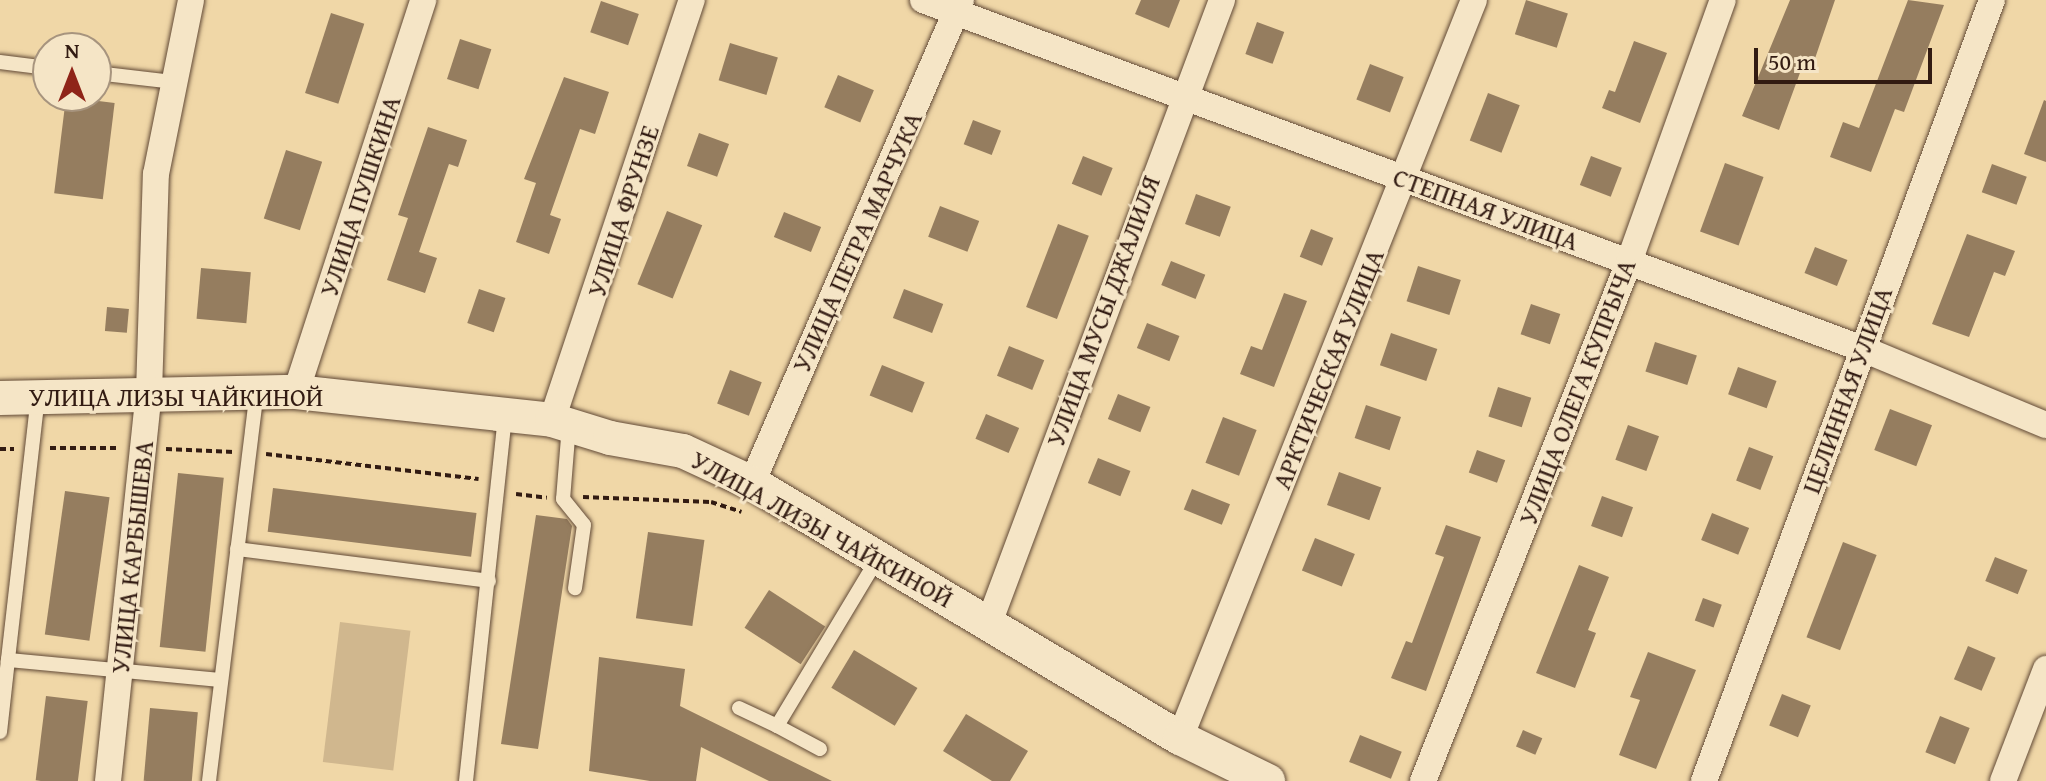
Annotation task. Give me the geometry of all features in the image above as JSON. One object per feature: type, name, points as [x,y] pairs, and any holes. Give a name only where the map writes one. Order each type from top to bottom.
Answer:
[{"type":"street","name":"УЛИЦА КАРБЫШЕВА","points":[[108,781],[149,393],[156,174],[191,0]]},
{"type":"street","name":"УЛИЦА ПУШКИНА","points":[[296,392],[423,0]]},
{"type":"street","name":"УЛИЦА ФРУНЗЕ","points":[[560,422],[692,0]]},
{"type":"street","name":"СТЕПНАЯ УЛИЦА","points":[[923,0],[959,6],[1182,97],[1863,349],[2046,425]]},
{"type":"street","name":"УЛИЦА МУСЫ ДЖАЛИЛЯ","points":[[989,623],[1182,97],[1222,0]]},
{"type":"street","name":"АРКТИЧЕСКАЯ УЛИЦА","points":[[1180,738],[1474,0]]},
{"type":"street","name":"УЛИЦА ОЛЕГА КУПРЫЧА","points":[[1423,781],[1629,262],[1723,0]]},
{"type":"street","name":"ЦЕЛИННАЯ УЛИЦА","points":[[1704,781],[1992,0]]},
{"type":"street","name":"УЛИЦА ПЕТРА МАРЧУКА","points":[[749,498],[959,6]]},
{"type":"street","name":"УЛИЦА ЛИЗЫ ЧАЙКИНОЙ","points":[[0,398],[296,392],[560,422],[683,451],[749,498],[878,558],[1180,738],[1268,781]]},
{"type":"street","points":[[2003,781],[2046,669]]},
{"type":"lane","points":[[0,62],[32,66]]},
{"type":"lane","points":[[112,75],[174,82]]},
{"type":"lane","points":[[209,781],[257,392]]},
{"type":"lane","points":[[0,732],[38,396]]},
{"type":"lane","points":[[466,781],[505,415]]},
{"type":"lane","points":[[560,422],[563,499],[584,525],[575,588]]},
{"type":"lane","points":[[237,549],[489,581]]},
{"type":"lane","points":[[777,726],[878,558]]},
{"type":"lane","points":[[8,660],[221,680]]},
{"type":"lane","points":[[739,708],[820,749]]},
{"type":"path","points":[[0,449],[143,448],[249,452],[472,475],[499,492],[563,499],[603,495],[696,501],[749,498]]},
{"type":"shaded area","points":[[340,622],[410,631],[393,771],[323,762]]},
{"type":"building","points":[[1141,0],[1180,0],[1169,28],[1135,14]]},
{"type":"building","points":[[1526,0],[1568,14],[1557,48],[1515,34]]},
{"type":"building","points":[[1790,0],[1835,0],[1810,73],[1801,70],[1779,130],[1742,116]]},
{"type":"building","points":[[1908,0],[1944,5],[1904,112],[1895,109],[1871,172],[1830,157],[1843,122],[1859,128]]},
{"type":"building","points":[[601,1],[639,14],[628,45],[590,32]]},
{"type":"building","points":[[331,13],[364,24],[338,104],[305,93]]},
{"type":"building","points":[[1257,22],[1284,32],[1273,64],[1245,54]]},
{"type":"building","points":[[460,39],[491,49],[478,89],[447,79]]},
{"type":"building","points":[[1634,41],[1667,53],[1640,123],[1602,108],[1609,90],[1615,92]]},
{"type":"building","points":[[730,43],[778,58],[766,95],[719,80]]},
{"type":"building","points":[[1370,64],[1404,77],[1390,112],[1356,99]]},
{"type":"building","points":[[838,75],[874,90],[860,122],[824,107]]},
{"type":"building","points":[[564,77],[609,92],[595,134],[580,129],[550,215],[561,219],[549,254],[516,242],[536,183],[524,179]]},
{"type":"building","points":[[1488,93],[1520,105],[1501,153],[1470,141]]},
{"type":"building","points":[[2046,101],[2046,162],[2024,154]]},
{"type":"building","points":[[112,103],[115,103],[103,199],[54,193],[64,112],[112,112]]},
{"type":"building","points":[[973,120],[1001,131],[992,155],[964,144]]},
{"type":"building","points":[[428,127],[467,140],[458,167],[449,164],[419,252],[437,258],[425,293],[387,280],[408,218],[398,215]]},
{"type":"building","points":[[699,133],[729,144],[717,177],[687,166]]},
{"type":"building","points":[[286,150],[322,162],[300,230],[264,218]]},
{"type":"building","points":[[1083,156],[1113,168],[1101,196],[1072,184]]},
{"type":"building","points":[[1591,156],[1622,168],[1611,197],[1580,185]]},
{"type":"building","points":[[1725,163],[1764,177],[1739,246],[1700,232]]},
{"type":"building","points":[[1992,164],[2027,177],[2017,205],[1982,192]]},
{"type":"building","points":[[1196,194],[1231,207],[1220,237],[1185,224]]},
{"type":"building","points":[[940,206],[979,221],[967,252],[928,237]]},
{"type":"building","points":[[667,211],[702,225],[673,298],[637,284]]},
{"type":"building","points":[[784,212],[821,227],[811,252],[774,237]]},
{"type":"building","points":[[1058,224],[1089,236],[1057,319],[1026,307]]},
{"type":"building","points":[[1311,229],[1333,238],[1322,266],[1300,257]]},
{"type":"building","points":[[1967,234],[2015,251],[2005,276],[1994,272],[1969,337],[1932,324]]},
{"type":"building","points":[[1815,247],[1847,260],[1837,286],[1805,273]]},
{"type":"building","points":[[1171,261],[1205,275],[1196,299],[1161,285]]},
{"type":"building","points":[[1418,266],[1461,280],[1449,315],[1407,301]]},
{"type":"building","points":[[201,268],[251,272],[246,323],[197,319]]},
{"type":"building","points":[[479,289],[505,298],[494,332],[467,323]]},
{"type":"building","points":[[904,289],[943,304],[932,333],[893,318]]},
{"type":"building","points":[[1284,293],[1307,301],[1274,387],[1240,374],[1251,346],[1262,350]]},
{"type":"building","points":[[1531,304],[1560,314],[1550,344],[1521,334]]},
{"type":"building","points":[[107,307],[129,309],[127,333],[105,331]]},
{"type":"building","points":[[1147,323],[1179,336],[1169,361],[1137,348]]},
{"type":"building","points":[[1391,333],[1437,349],[1426,381],[1380,365]]},
{"type":"building","points":[[1655,342],[1697,356],[1687,385],[1645,371]]},
{"type":"building","points":[[1009,346],[1044,360],[1032,390],[997,376]]},
{"type":"building","points":[[882,365],[925,382],[912,413],[870,396]]},
{"type":"building","points":[[1738,367],[1777,381],[1767,408],[1728,394]]},
{"type":"building","points":[[730,370],[762,382],[749,416],[717,404]]},
{"type":"building","points":[[1498,387],[1531,398],[1522,427],[1488,416]]},
{"type":"building","points":[[1118,394],[1150,407],[1140,432],[1108,419]]},
{"type":"building","points":[[1366,405],[1401,417],[1390,450],[1355,438]]},
{"type":"building","points":[[1890,409],[1932,425],[1916,466],[1874,450]]},
{"type":"building","points":[[986,414],[1019,428],[1009,453],[975,439]]},
{"type":"building","points":[[1223,417],[1257,430],[1239,476],[1205,463]]},
{"type":"building","points":[[1628,425],[1659,436],[1646,471],[1615,460]]},
{"type":"building","points":[[1749,447],[1773,456],[1760,490],[1736,481]]},
{"type":"building","points":[[1477,450],[1505,460],[1497,483],[1469,473]]},
{"type":"building","points":[[1098,458],[1130,471],[1120,496],[1088,483]]},
{"type":"building","points":[[1339,472],[1381,487],[1369,520],[1327,505]]},
{"type":"building","points":[[178,473],[224,478],[205,652],[160,647]]},
{"type":"building","points":[[273,488],[476,513],[471,557],[268,532]]},
{"type":"building","points":[[1192,489],[1230,504],[1222,525],[1184,509]]},
{"type":"building","points":[[65,491],[110,497],[89,641],[45,635]]},
{"type":"building","points":[[1602,496],[1633,507],[1622,537],[1591,526]]},
{"type":"building","points":[[1712,513],[1749,528],[1738,555],[1701,540]]},
{"type":"building","points":[[536,515],[567,519],[572,526],[538,749],[501,744]]},
{"type":"building","points":[[1446,525],[1481,537],[1426,691],[1391,678],[1406,641],[1412,643],[1444,557],[1435,554]]},
{"type":"building","points":[[648,532],[704,540],[692,626],[636,618]]},
{"type":"building","points":[[1315,538],[1355,554],[1342,587],[1302,570]]},
{"type":"building","points":[[1843,542],[1877,555],[1840,650],[1806,637]]},
{"type":"building","points":[[1995,557],[2027,570],[2018,594],[1985,581]]},
{"type":"building","points":[[1579,565],[1609,577],[1588,630],[1596,633],[1575,688],[1536,673]]},
{"type":"building","points":[[769,590],[825,626],[801,664],[744,628]]},
{"type":"building","points":[[1703,598],[1722,605],[1714,627],[1695,621]]},
{"type":"building","points":[[1968,646],[1996,658],[1982,691],[1954,679]]},
{"type":"building","points":[[854,650],[917,688],[895,726],[831,688]]},
{"type":"building","points":[[1648,652],[1696,670],[1656,769],[1619,755],[1640,700],[1630,697]]},
{"type":"building","points":[[599,657],[685,669],[680,706],[832,781],[769,781],[701,747],[696,781],[650,781],[589,771]]},
{"type":"building","points":[[1782,694],[1811,706],[1798,737],[1769,726]]},
{"type":"building","points":[[46,696],[88,701],[78,781],[36,780]]},
{"type":"building","points":[[150,708],[198,712],[192,781],[144,781]]},
{"type":"building","points":[[966,714],[1028,751],[1010,781],[992,781],[943,751]]},
{"type":"building","points":[[1940,716],[1970,728],[1955,764],[1925,752]]},
{"type":"building","points":[[1523,730],[1542,738],[1535,755],[1516,747]]},
{"type":"building","points":[[1360,735],[1402,752],[1391,779],[1349,762]]}]
